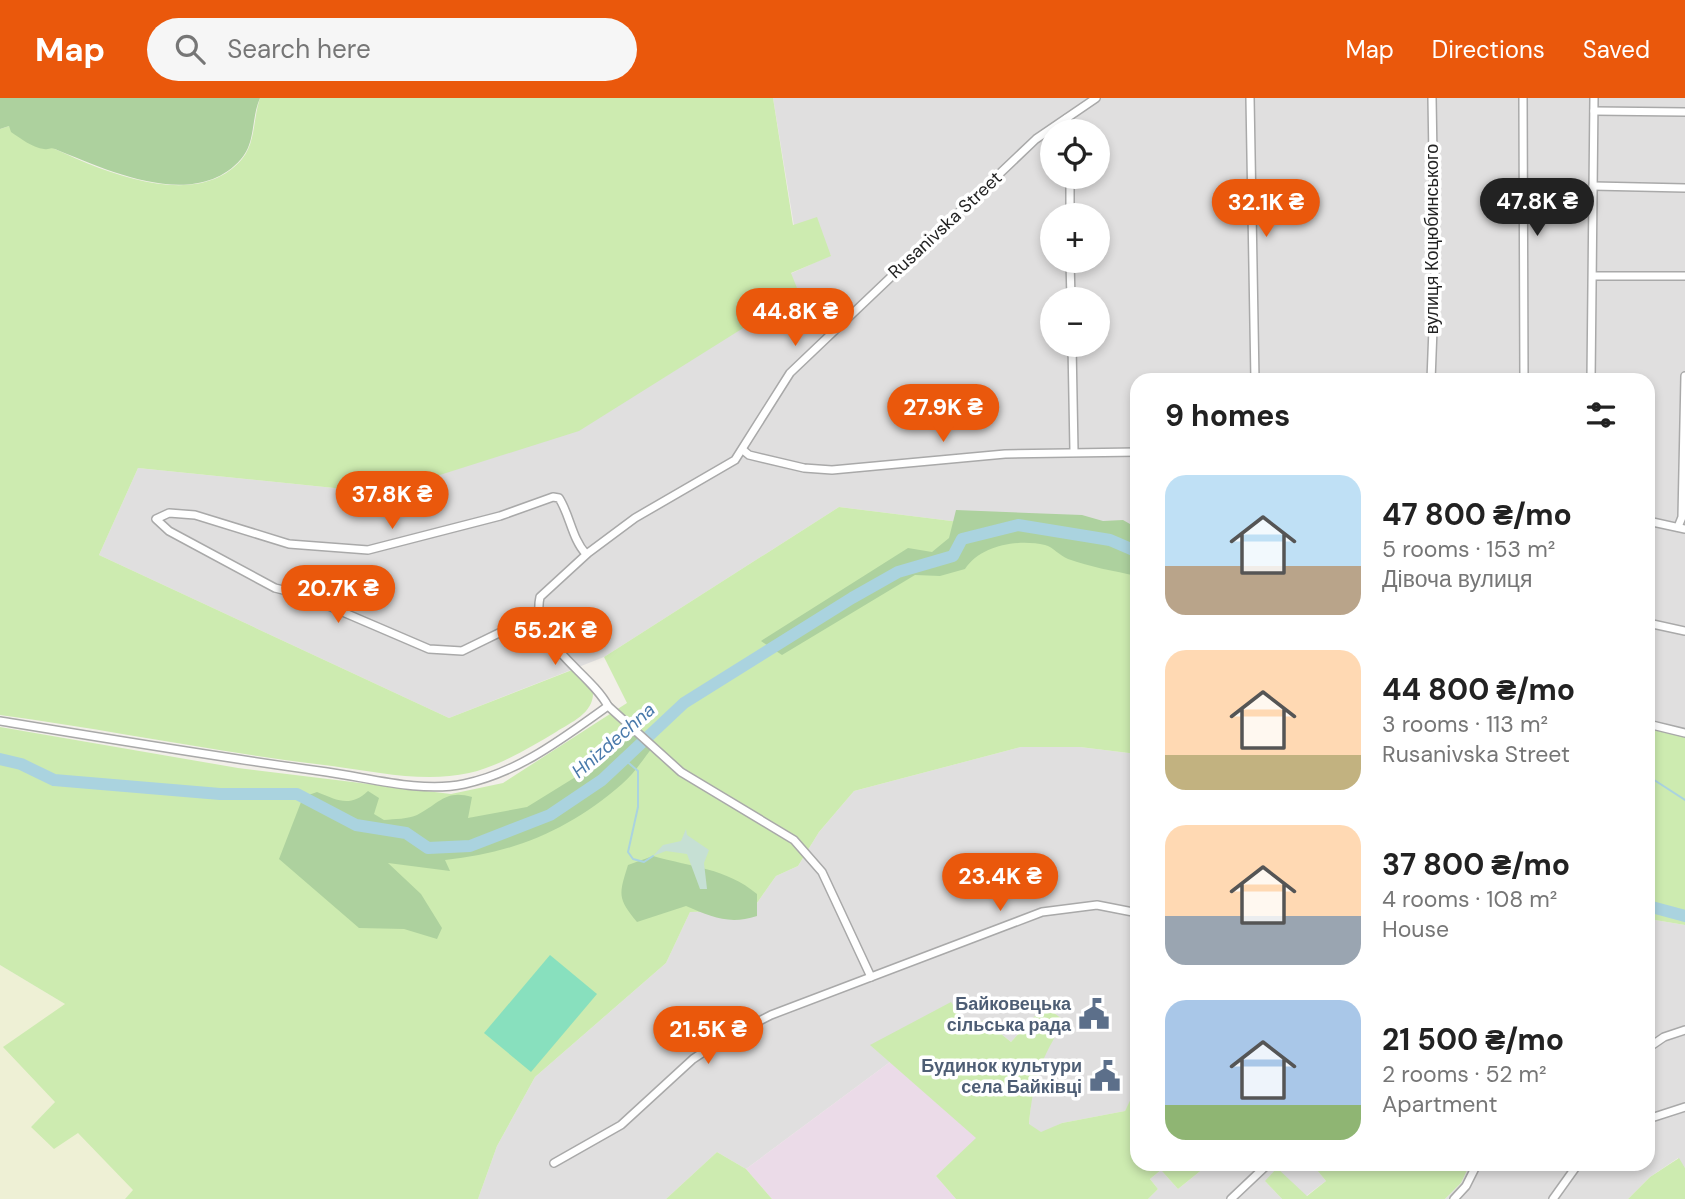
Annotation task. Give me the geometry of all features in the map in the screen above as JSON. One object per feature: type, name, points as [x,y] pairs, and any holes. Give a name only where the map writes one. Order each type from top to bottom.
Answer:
[{"type":"street","name":"Rusanivska Street","points":[[538,614],[540,597],[586,554],[635,518],[735,460],[790,373],[1036,139],[1096,98]]},
{"type":"street","points":[[1250,98],[1255,373]]},
{"type":"street","name":"вулиця Коцюбинського","points":[[1431,373],[1435,277],[1432,98]]},
{"type":"street","points":[[1523,98],[1524,373]]},
{"type":"street","points":[[1591,373],[1594,98]]},
{"type":"street","points":[[1594,111],[1685,112]]},
{"type":"street","points":[[1593,186],[1685,188]]},
{"type":"street","points":[[1593,276],[1685,275]]},
{"type":"street","points":[[1072,357],[1074,451]]},
{"type":"street","points":[[1655,522],[1682,528],[1685,376]]},
{"type":"street","points":[[743,450],[749,455],[804,468],[832,470],[955,457],[1074,451],[1130,452]]},
{"type":"street","points":[[586,554],[564,506],[559,498],[553,497],[500,516],[368,550],[289,544],[195,515],[169,513],[156,519],[169,531],[275,588],[303,596],[429,649],[462,650],[538,614],[563,655],[603,695],[608,706],[636,728],[681,772],[794,840],[822,872],[871,977]]},
{"type":"street","points":[[1655,625],[1685,631]]},
{"type":"street","points":[[0,721],[418,785],[461,785],[491,778],[529,760],[608,706]]},
{"type":"street","points":[[1655,726],[1685,733]]},
{"type":"street","points":[[554,1163],[603,1138],[621,1125],[693,1059],[720,1041],[771,1015],[1042,912],[1097,905],[1130,911]]},
{"type":"street","points":[[1655,1043],[1685,1030]]},
{"type":"street","points":[[1655,1117],[1685,1107]]},
{"type":"street","points":[[1231,1199],[1261,1171]]},
{"type":"street","points":[[1454,1199],[1473,1171]]},
{"type":"street","points":[[1553,1199],[1573,1171]]},
{"type":"shaded area","points":[[773,98],[1087,98],[1060,119],[1040,119],[1040,189],[1110,189],[1110,119],[1072,119],[1100,98],[1685,98],[1685,737],[1655,730],[1655,373],[1130,373],[1130,543],[839,507],[604,657],[449,718],[99,555],[138,468],[383,493],[798,292],[790,274],[831,255],[794,226]]},
{"type":"shaded area","points":[[1021,747],[1080,747],[1130,753],[1130,1101],[1125,1111],[1062,1123],[1042,1133],[1029,1125],[1032,1089],[1044,1052],[1044,1006],[1011,1042],[984,1020],[970,1029],[871,1045],[890,1062],[746,1169],[717,1152],[666,1199],[478,1199],[497,1146],[535,1077],[666,963],[690,912],[752,910],[776,876],[798,866],[819,832],[854,791]]},
{"type":"shaded area","points":[[1655,920],[1685,925],[1685,1168],[1678,1158],[1650,1177],[1628,1199],[1445,1199],[1461,1183],[1467,1171],[1655,1171]]},
{"type":"shaded area","points":[[890,1062],[977,1138],[936,1176],[956,1199],[772,1199],[746,1169]]},
{"type":"shaded area","points":[[1160,1171],[1178,1189],[1200,1171],[1318,1171],[1326,1181],[1306,1196],[1265,1181],[1282,1199],[1148,1199],[1158,1189],[1150,1179]]},
{"type":"green space","points":[[0,98],[260,98],[249,145],[241,159],[222,175],[200,183],[176,185],[150,182],[100,167],[52,148],[44,149],[31,145],[11,132],[9,126],[0,129]]},
{"type":"green space","points":[[260,98],[773,98],[793,225],[817,217],[831,256],[791,273],[799,293],[579,431],[383,493],[138,468],[99,555],[449,718],[572,670],[593,692],[590,706],[575,720],[514,756],[481,770],[452,776],[400,776],[0,715],[0,129],[9,126],[94,166],[127,177],[160,184],[191,184],[219,177],[242,159],[252,138]]},
{"type":"green space","points":[[839,507],[1130,543],[1130,753],[1080,747],[1021,747],[854,791],[819,832],[798,866],[776,876],[752,910],[690,912],[666,963],[535,1077],[497,1146],[478,1199],[125,1199],[133,1190],[78,1133],[54,1149],[31,1127],[55,1102],[3,1047],[65,1004],[0,965],[0,727],[238,768],[451,794],[503,783],[627,703],[604,657]]},
{"type":"green space","points":[[956,510],[1082,515],[1103,521],[1123,520],[1130,524],[1130,575],[1076,562],[1045,545],[1012,544],[980,554],[965,569],[940,576],[915,575],[782,655],[761,641],[908,548],[932,552],[949,538]]},
{"type":"green space","points":[[629,727],[653,747],[622,784],[561,826],[540,837],[494,852],[445,860],[450,871],[388,863],[421,894],[442,928],[437,939],[404,929],[359,928],[279,859],[303,797],[317,792],[337,800],[349,801],[368,791],[379,798],[374,814],[384,820],[414,816],[455,795],[472,797],[468,818],[527,807],[582,773]]},
{"type":"green space","points":[[1655,730],[1685,737],[1685,925],[1655,920]]},
{"type":"green space","points":[[686,829],[687,835],[709,850],[704,863],[707,889],[700,889],[687,854],[666,851],[653,856],[663,845],[681,841]]},
{"type":"green space","points":[[653,856],[708,869],[745,885],[757,894],[757,916],[729,920],[686,906],[637,922],[623,901],[623,883],[628,865]]},
{"type":"green space","points":[[550,955],[597,994],[531,1072],[484,1033]]},
{"type":"green space","points":[[0,965],[65,1004],[55,1102],[31,1127],[78,1132],[134,1190],[125,1199],[0,1199]]},
{"type":"green space","points":[[951,1002],[970,1029],[984,1020],[1011,1042],[1044,1006],[1065,1021],[1044,1058],[1033,1095],[1029,1124],[1041,1132],[1062,1123],[1125,1111],[1130,1101],[1130,1171],[1160,1171],[1150,1179],[1158,1189],[1148,1199],[956,1199],[936,1176],[976,1138],[870,1045]]},
{"type":"green space","points":[[717,1152],[746,1169],[772,1199],[666,1199]]},
{"type":"green space","points":[[1679,1158],[1685,1168],[1685,1199],[1628,1199],[1650,1177]]},
{"type":"green space","points":[[1162,1171],[1200,1171],[1178,1189]]},
{"type":"green space","points":[[1274,1171],[1280,1171],[1307,1196],[1326,1181],[1318,1171],[1467,1171],[1461,1183],[1445,1199],[1282,1199],[1265,1181]]},
{"type":"waterway","name":"Hnizdechna","points":[[0,759],[21,764],[54,780],[220,794],[297,794],[356,825],[406,833],[428,848],[470,846],[550,815],[602,780],[684,703],[898,572],[953,556],[962,539],[1018,525],[1110,540],[1130,549]]},
{"type":"waterway","points":[[624,759],[638,771],[638,807],[628,852],[633,859],[644,862],[653,856]]},
{"type":"waterway","points":[[1655,781],[1685,800]]},
{"type":"waterway","name":"Hnizdechna","points":[[1655,908],[1685,916]]},
{"type":"place","name":"Байковецька сільська рада","points":[[1094,1014]]},
{"type":"place","name":"Будинок культури села Байківці","points":[[1105,1076]]}]
